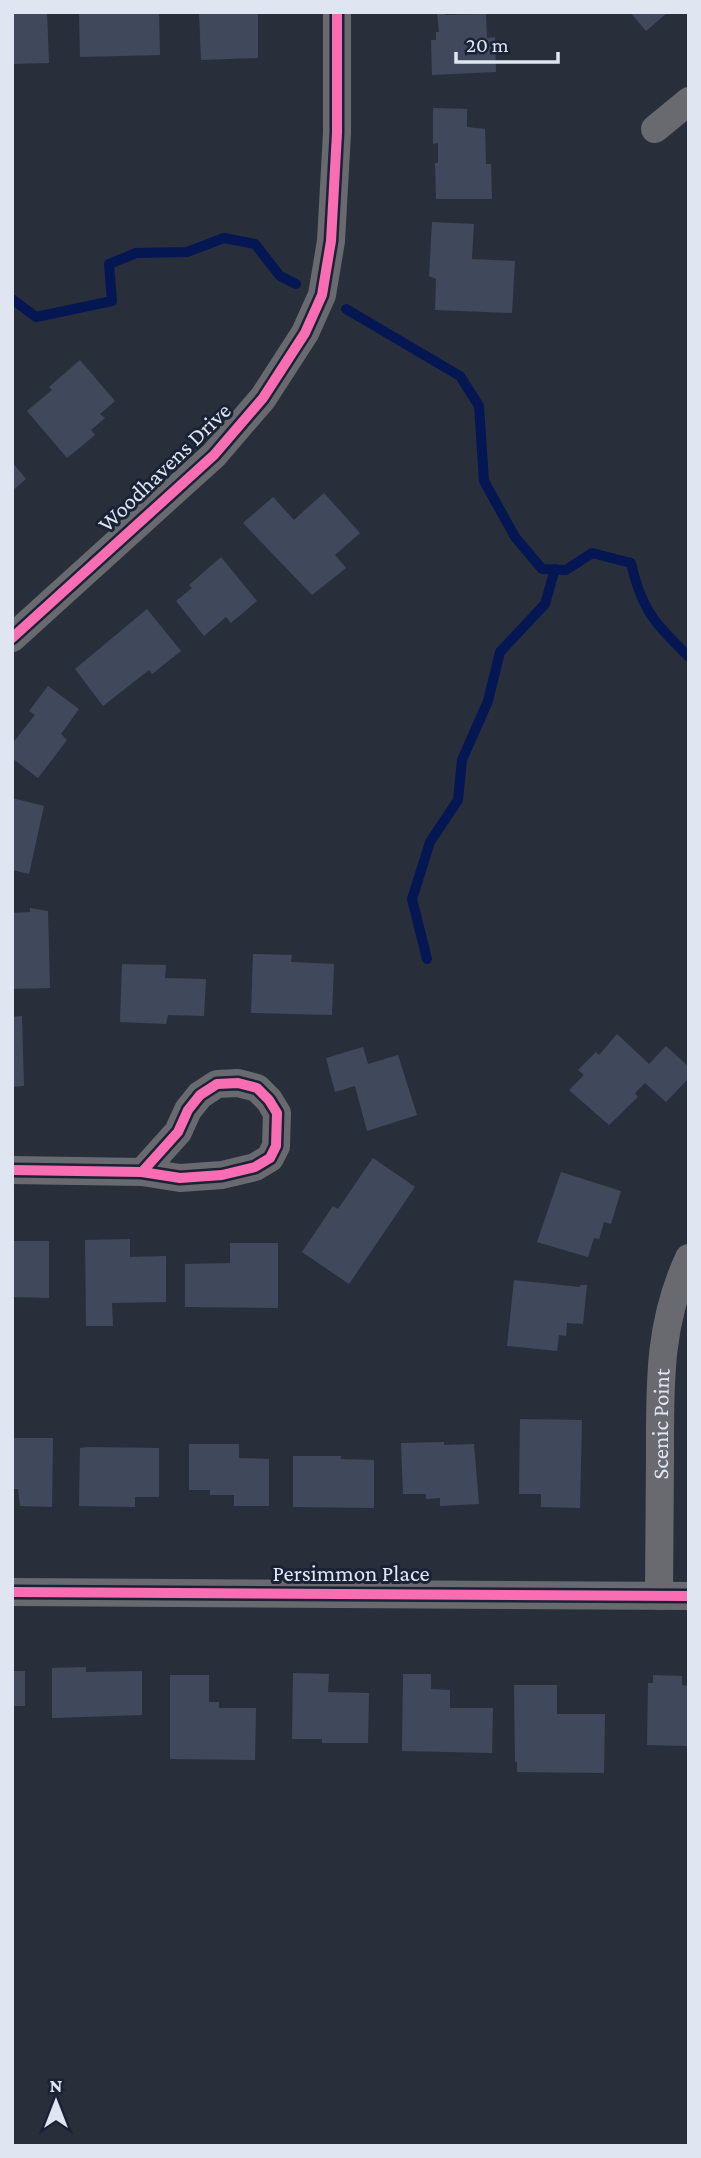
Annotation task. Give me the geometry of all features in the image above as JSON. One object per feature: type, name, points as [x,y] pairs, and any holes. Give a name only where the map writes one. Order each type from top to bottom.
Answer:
[{"type":"street","name":"Woodhavens Drive","points":[[12,638],[214,455],[264,398],[305,333],[322,295],[331,241],[337,133],[337,12]]},
{"type":"street","points":[[656,128],[689,101]]},
{"type":"street","points":[[12,1170],[142,1172],[180,1178],[222,1175],[255,1167],[270,1158],[276,1146],[277,1113],[257,1088],[238,1083],[217,1084],[200,1096],[188,1110],[178,1132],[142,1172]]},
{"type":"street","name":"Scenic Point","points":[[659,1596],[662,1367],[667,1320],[675,1289],[689,1258]]},
{"type":"street","name":"Persimmon Place","points":[[12,1592],[689,1596]]},
{"type":"building","points":[[12,12],[47,12],[49,63],[12,64]]},
{"type":"building","points":[[79,12],[159,12],[160,55],[80,57]]},
{"type":"building","points":[[199,12],[258,12],[258,58],[201,60]]},
{"type":"building","points":[[437,12],[445,12],[445,15],[486,14],[487,38],[495,37],[496,72],[432,75],[431,40],[436,40],[436,32],[439,32]]},
{"type":"building","points":[[630,12],[668,12],[646,31]]},
{"type":"building","points":[[433,108],[467,109],[467,127],[485,129],[486,164],[491,164],[492,199],[436,199],[435,163],[438,163],[438,143],[433,144]]},
{"type":"building","points":[[432,222],[474,224],[472,259],[515,261],[512,313],[435,310],[436,279],[429,276]]},
{"type":"building","points":[[80,360],[115,401],[100,414],[105,418],[91,430],[95,435],[67,458],[27,411],[52,390],[49,387]]},
{"type":"building","points":[[12,462],[26,479],[12,491]]},
{"type":"building","points":[[324,493],[360,533],[335,555],[346,568],[312,595],[243,523],[273,497],[294,520]]},
{"type":"building","points":[[221,557],[257,601],[231,623],[226,617],[204,636],[176,601],[192,588],[189,585]]},
{"type":"building","points":[[147,609],[181,651],[152,674],[149,670],[103,706],[75,669]]},
{"type":"building","points":[[48,686],[79,709],[61,734],[67,740],[38,778],[12,758],[12,744],[35,715],[29,711]]},
{"type":"building","points":[[12,798],[44,806],[29,874],[12,870]]},
{"type":"building","points":[[30,908],[48,911],[50,988],[12,989],[12,913],[30,912]]},
{"type":"building","points":[[253,954],[292,955],[291,962],[334,964],[332,1015],[251,1013]]},
{"type":"building","points":[[122,964],[166,965],[165,978],[206,979],[204,1016],[168,1015],[166,1024],[120,1022]]},
{"type":"building","points":[[22,1016],[24,1086],[12,1087],[12,1017]]},
{"type":"building","points":[[617,1034],[649,1064],[666,1046],[689,1067],[689,1078],[666,1102],[645,1083],[635,1093],[638,1097],[609,1125],[569,1090],[584,1075],[578,1070],[596,1052],[599,1055]]},
{"type":"building","points":[[363,1047],[368,1064],[398,1055],[417,1115],[367,1131],[355,1086],[335,1092],[326,1058]]},
{"type":"building","points":[[373,1158],[415,1187],[349,1284],[302,1252],[333,1206],[338,1209]]},
{"type":"building","points":[[561,1172],[621,1191],[611,1224],[604,1222],[599,1239],[594,1238],[588,1257],[537,1242]]},
{"type":"building","points":[[130,1239],[130,1257],[166,1256],[166,1302],[112,1303],[113,1326],[86,1326],[85,1240]]},
{"type":"building","points":[[12,1241],[49,1241],[49,1298],[12,1297]]},
{"type":"building","points":[[230,1243],[278,1243],[278,1308],[185,1307],[185,1264],[230,1263]]},
{"type":"building","points":[[514,1280],[580,1287],[587,1285],[583,1324],[567,1323],[566,1336],[559,1335],[557,1351],[507,1346]]},
{"type":"building","points":[[520,1419],[582,1420],[580,1508],[541,1507],[541,1494],[519,1494]]},
{"type":"building","points":[[12,1438],[53,1438],[52,1507],[20,1506],[18,1489],[12,1489]]},
{"type":"building","points":[[444,1442],[444,1445],[474,1444],[479,1504],[440,1506],[440,1498],[426,1499],[426,1494],[403,1494],[401,1443]]},
{"type":"building","points":[[189,1444],[239,1444],[239,1458],[269,1459],[269,1506],[234,1506],[234,1495],[210,1495],[210,1490],[189,1490]]},
{"type":"building","points":[[80,1448],[159,1448],[159,1497],[135,1497],[135,1507],[79,1506]]},
{"type":"building","points":[[293,1456],[341,1456],[341,1459],[374,1460],[374,1508],[293,1507]]},
{"type":"building","points":[[86,1667],[86,1672],[142,1671],[142,1715],[52,1718],[52,1668]]},
{"type":"building","points":[[12,1671],[25,1671],[25,1706],[12,1706]]},
{"type":"building","points":[[293,1673],[329,1674],[328,1692],[369,1693],[368,1743],[322,1743],[322,1739],[292,1739]]},
{"type":"building","points":[[403,1674],[431,1674],[431,1689],[450,1690],[450,1708],[493,1708],[492,1753],[402,1751]]},
{"type":"building","points":[[170,1675],[209,1675],[209,1702],[219,1702],[219,1708],[256,1708],[255,1760],[170,1759]]},
{"type":"building","points":[[653,1675],[682,1676],[682,1685],[689,1686],[689,1746],[647,1745],[648,1683],[653,1683]]},
{"type":"building","points":[[514,1685],[557,1685],[557,1714],[605,1714],[604,1773],[517,1772]]},
{"type":"waterway","points":[[12,299],[36,317],[112,301],[109,264],[136,253],[187,252],[224,238],[255,244],[280,276],[296,284]]},
{"type":"waterway","points":[[346,309],[460,376],[479,406],[484,481],[515,537],[542,569],[566,570],[592,553],[631,563],[640,593],[651,615],[689,657]]},
{"type":"waterway","points":[[427,959],[412,899],[430,842],[458,800],[462,760],[488,701],[500,652],[545,604],[555,569]]},
{"type":"cycle path","points":[[12,638],[214,455],[263,398],[305,333],[322,295],[331,241],[337,133],[337,12]]},
{"type":"cycle path","points":[[12,1170],[142,1172],[180,1178],[222,1175],[255,1167],[270,1158],[276,1146],[277,1113],[257,1088],[238,1083],[217,1084],[200,1095],[188,1110],[178,1132],[142,1172]]},
{"type":"cycle path","points":[[12,1592],[689,1596]]}]
